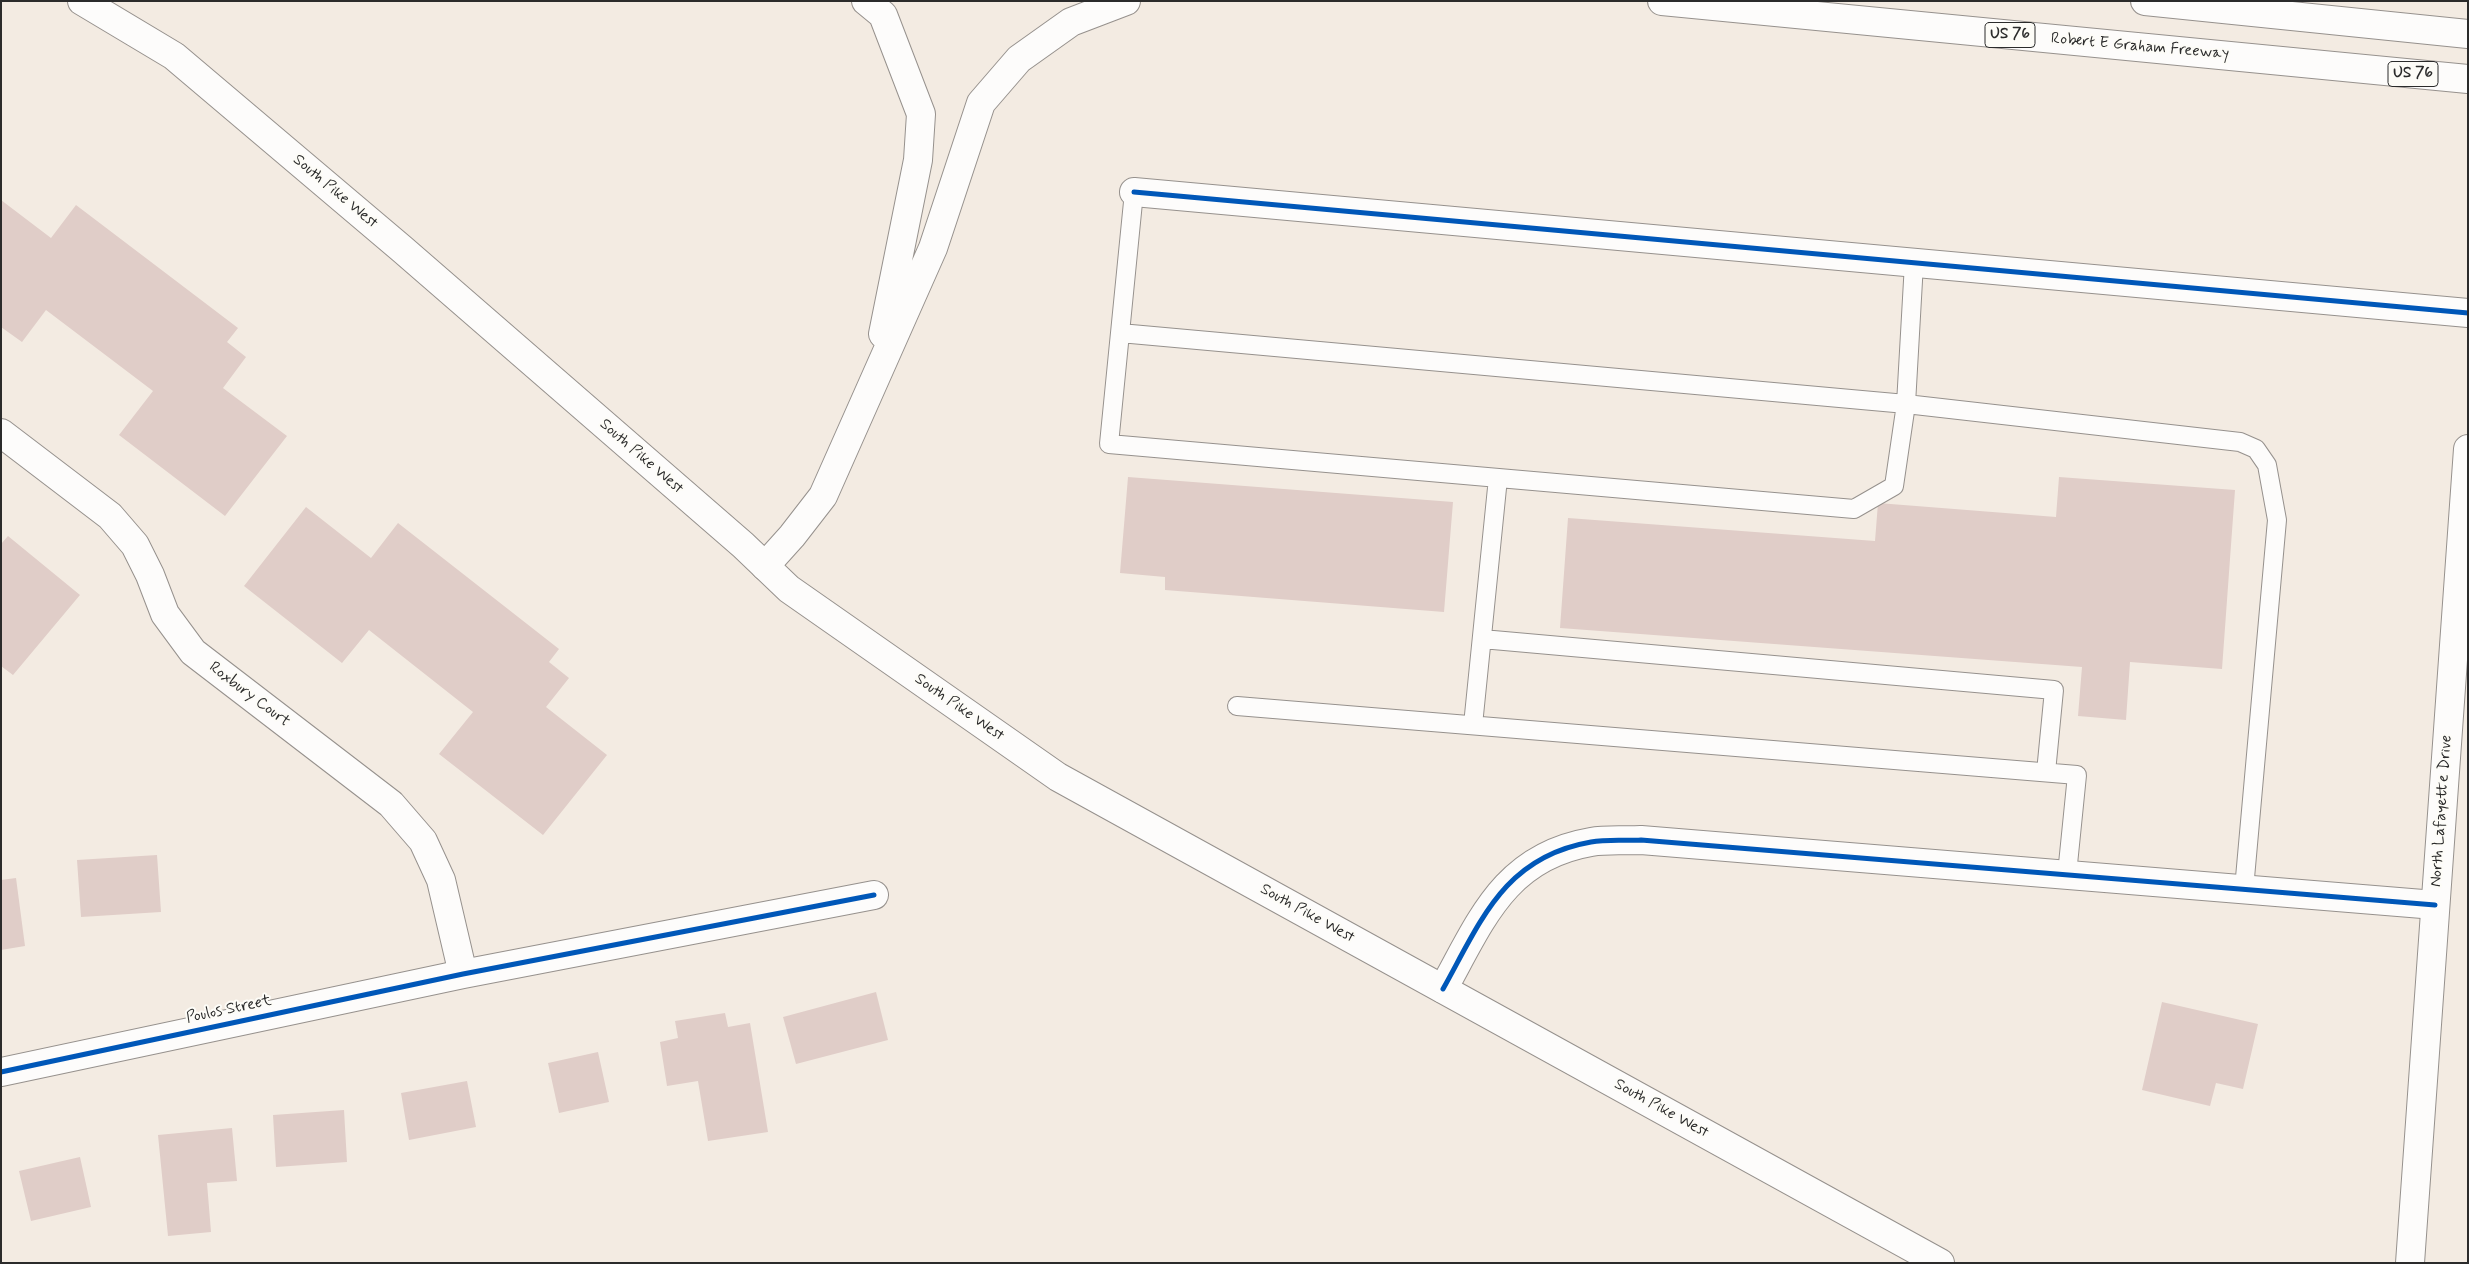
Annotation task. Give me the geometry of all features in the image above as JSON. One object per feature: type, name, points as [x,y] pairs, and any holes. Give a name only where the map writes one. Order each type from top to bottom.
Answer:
[{"type":"main road","name":"South Pike West","points":[[82,1],[174,56],[402,249],[789,589],[1058,778],[1940,1263]]},
{"type":"main road","points":[[866,1],[883,15],[921,114],[918,160],[874,382]]},
{"type":"main road","points":[[765,566],[792,536],[823,496],[932,248],[982,103],[1019,59],[1071,22],[1126,1]]},
{"type":"main road","name":"Robert E Graham Freeway","points":[[1662,1],[2468,79]]},
{"type":"main road","points":[[2145,1],[2468,34]]},
{"type":"main road","points":[[1134,192],[2468,313]]},
{"type":"main road","name":"Roxbury Court","points":[[1,433],[110,516],[136,545],[165,614],[192,652],[392,804],[423,841],[441,880],[463,974]]},
{"type":"main road","name":"North Lafayette Drive","points":[[2410,1263],[2468,449]]},
{"type":"main road","points":[[1443,989],[1494,899],[1518,874],[1548,856],[1591,842],[1640,840],[2436,905]]},
{"type":"main road","name":"Poulos Street","points":[[1,1072],[463,974],[874,895]]},
{"type":"lane","points":[[1134,192],[1109,444],[1854,509],[1894,486],[1906,404],[1914,263]]},
{"type":"lane","points":[[1120,333],[1906,404],[2240,442],[2256,449],[2267,465],[2277,520],[2244,889]]},
{"type":"lane","points":[[1473,725],[1498,478]]},
{"type":"lane","points":[[1482,639],[2054,690],[2046,772]]},
{"type":"lane","points":[[1237,706],[2077,775],[2067,874]]},
{"type":"building","points":[[1,200],[51,238],[76,205],[238,328],[227,342],[246,357],[223,388],[287,436],[225,516],[119,435],[153,391],[46,310],[22,342],[1,327]]},
{"type":"building","points":[[1128,477],[1453,502],[1444,612],[1165,590],[1165,577],[1120,573]]},
{"type":"building","points":[[2059,477],[2235,490],[2222,669],[2130,662],[2126,720],[2078,716],[2082,667],[1560,628],[1568,518],[1875,541],[1878,503],[2056,517]]},
{"type":"building","points":[[306,507],[371,558],[398,523],[559,649],[549,662],[569,678],[546,707],[607,755],[543,835],[439,754],[473,712],[369,630],[342,663],[244,586]]},
{"type":"building","points":[[8,536],[80,595],[13,675],[1,666],[1,544]]},
{"type":"building","points":[[157,855],[161,912],[81,917],[77,860]]},
{"type":"building","points":[[16,878],[25,946],[1,950],[1,880]]},
{"type":"building","points":[[876,992],[888,1040],[796,1064],[783,1017]]},
{"type":"building","points":[[2162,1002],[2258,1024],[2243,1089],[2216,1083],[2210,1106],[2142,1090]]},
{"type":"building","points":[[725,1013],[728,1027],[750,1023],[768,1132],[708,1141],[698,1081],[667,1086],[660,1042],[678,1038],[675,1021]]},
{"type":"building","points":[[598,1052],[609,1102],[559,1113],[548,1063]]},
{"type":"building","points":[[467,1081],[476,1127],[409,1140],[401,1093]]},
{"type":"building","points":[[344,1110],[347,1162],[276,1167],[273,1115]]},
{"type":"building","points":[[232,1128],[237,1181],[207,1183],[211,1232],[168,1236],[158,1135]]},
{"type":"building","points":[[80,1157],[91,1207],[31,1221],[19,1171]]},
{"type":"cycle path","points":[[1134,192],[2468,313]]},
{"type":"cycle path","points":[[1443,989],[1484,917],[1516,877],[1537,862],[1561,850],[1591,842],[1641,840],[2435,905]]},
{"type":"cycle path","points":[[1,1072],[463,974],[874,895]]}]
